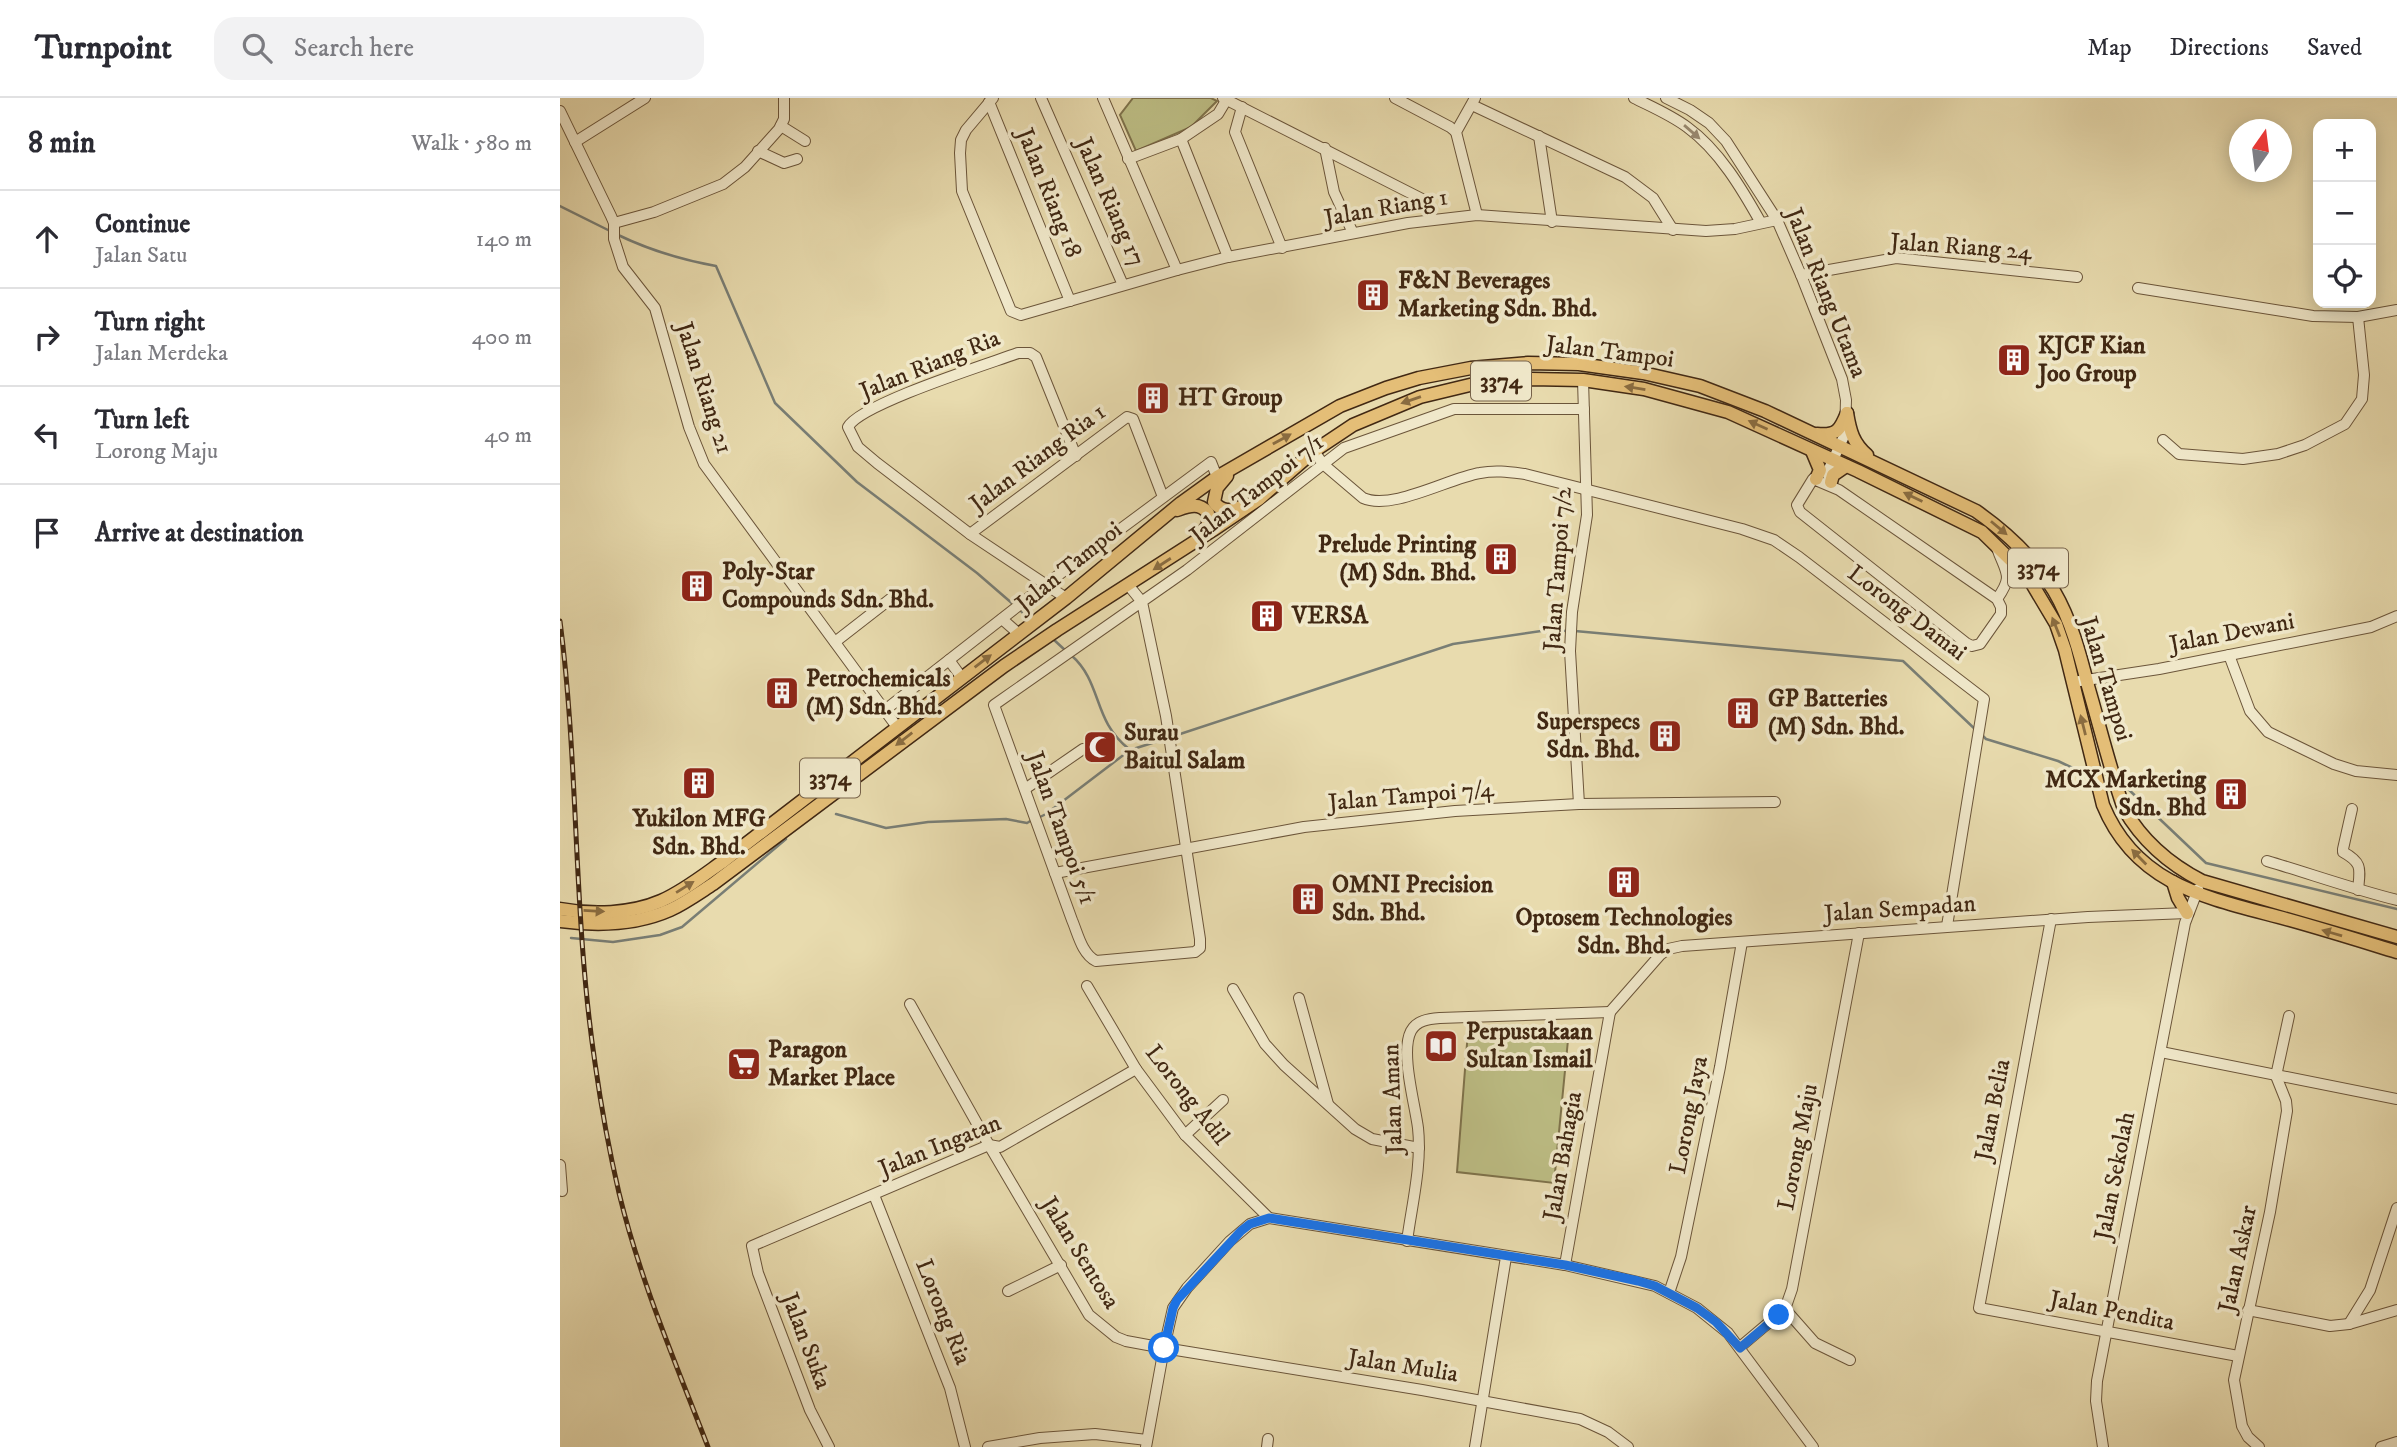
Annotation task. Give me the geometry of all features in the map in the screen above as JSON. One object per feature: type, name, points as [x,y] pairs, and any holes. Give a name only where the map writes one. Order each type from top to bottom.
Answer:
[{"type":"main road","name":"Jalan Tampoi","points":[[560,909],[603,912],[643,907],[662,901],[687,887],[1066,598],[1217,477],[1340,406],[1386,388],[1471,368],[1528,363],[1579,364],[1643,373],[1700,386],[1745,402],[1976,511],[1994,523],[2019,547],[2054,591],[2077,645],[2124,810],[2151,847],[2177,867],[2202,881],[2397,937]]},
{"type":"main road","name":"Jalan Tampoi","points":[[560,920],[604,924],[629,922],[673,909],[713,884],[906,737],[1057,630],[1129,586],[1259,499],[1314,451],[1353,425],[1420,397],[1474,384],[1531,379],[1583,380],[1644,389],[1702,404],[1758,425],[1970,524],[1995,543],[2028,577],[2043,599],[2056,624],[2098,784],[2111,823],[2151,869],[2196,894],[2397,952]]},
{"type":"main road","points":[[1813,434],[1829,435],[1837,432],[1847,413]]},
{"type":"main road","points":[[1847,413],[1856,445],[1877,464]]},
{"type":"main road","points":[[1812,451],[1820,470],[1816,479]]},
{"type":"main road","points":[[1239,464],[1217,488],[1214,502],[1221,509],[1234,510],[1259,499]]},
{"type":"main road","points":[[1835,486],[1833,475],[1846,466]]},
{"type":"main road","points":[[1170,512],[1201,506],[1209,513],[1208,525],[1195,543]]},
{"type":"main road","points":[[2173,882],[2187,913]]},
{"type":"street","points":[[575,142],[645,98]]},
{"type":"street","points":[[614,231],[723,184],[745,167],[781,126],[784,119],[784,98]]},
{"type":"street","name":"Jalan Riang 17","points":[[1041,98],[1123,285]]},
{"type":"street","points":[[1103,98],[1177,270]]},
{"type":"street","points":[[1395,98],[1456,132],[1477,215]]},
{"type":"street","points":[[1633,98],[1690,129],[1719,158],[1761,223]]},
{"type":"street","name":"Jalan Riang Utama","points":[[1666,98],[1699,117],[1726,141],[1777,220],[1801,275],[1842,379],[1847,413],[1845,434],[1827,473],[1835,486]]},
{"type":"street","points":[[1128,159],[1181,139],[1218,114],[1225,99],[1429,202]]},
{"type":"street","name":"Jalan Riang 1","points":[[991,100],[961,140],[962,191],[1011,311],[1021,315],[1228,257],[1408,223],[1477,215],[1706,231],[1735,229],[1777,220]]},
{"type":"street","name":"Jalan Riang 18","points":[[991,100],[1070,301]]},
{"type":"street","points":[[1456,132],[1473,101],[1625,177],[1653,198],[1673,230]]},
{"type":"street","points":[[1242,107],[1235,132],[1282,248]]},
{"type":"street","name":"Jalan Riang 21","points":[[560,111],[614,231],[623,267],[656,308],[689,427],[704,464],[897,727]]},
{"type":"street","points":[[781,126],[805,141]]},
{"type":"street","points":[[1539,136],[1552,222]]},
{"type":"street","points":[[1181,139],[1228,257]]},
{"type":"street","points":[[1325,148],[1334,192],[1353,233]]},
{"type":"street","points":[[758,151],[784,163],[797,159]]},
{"type":"street","name":"Jalan Riang 24","points":[[1801,275],[1896,258],[2077,277]]},
{"type":"street","points":[[2138,288],[2313,316],[2358,317],[2397,310]]},
{"type":"street","points":[[2163,440],[2179,454],[2243,459],[2278,454],[2305,446],[2345,424],[2362,399],[2364,375],[2358,317]]},
{"type":"street","name":"Jalan Riang Ria","points":[[1066,598],[970,534],[858,447],[848,427],[851,422],[893,399],[1018,353],[1030,353],[1036,357],[1076,456]]},
{"type":"street","name":"Jalan Tampoi 7/2","points":[[1579,804],[1570,651],[1572,612],[1587,515],[1583,380]]},
{"type":"street","name":"Jalan Tampoi 7/1","points":[[994,705],[1142,603],[1345,448],[1454,409],[1584,409]]},
{"type":"street","name":"Jalan Riang Ria 1","points":[[970,534],[1127,417],[1131,417],[1163,497]]},
{"type":"street","points":[[1314,451],[1323,464],[1369,501],[1387,501],[1478,473],[1500,471],[1525,474],[1586,489]]},
{"type":"street","points":[[885,710],[1045,585],[1211,462],[1217,477]]},
{"type":"street","points":[[1816,479],[1835,486],[1997,598],[2001,614],[1980,644],[1972,646],[1800,512],[1797,505],[1810,481],[1816,479]]},
{"type":"street","name":"Lorong Damai","points":[[1586,489],[1742,529],[1774,540],[1984,699],[1947,926]]},
{"type":"street","points":[[1195,543],[1202,558]]},
{"type":"street","points":[[1995,543],[2008,578],[1997,598]]},
{"type":"street","points":[[1129,586],[1142,603],[1173,755],[1187,848]]},
{"type":"street","points":[[835,642],[898,593]]},
{"type":"street","points":[[1006,616],[1023,630]]},
{"type":"street","name":"Jalan Dewani","points":[[2073,682],[2371,627],[2397,617]]},
{"type":"street","points":[[2229,655],[2250,711],[2268,732],[2333,764],[2356,771],[2397,775]]},
{"type":"street","points":[[949,660],[962,678]]},
{"type":"street","name":"Jalan Tampoi 5/1","points":[[994,705],[1055,873],[1090,958],[1096,961],[1195,952],[1199,948],[1187,848]]},
{"type":"street","points":[[1025,791],[1083,749]]},
{"type":"street","name":"Jalan Tampoi 7/4","points":[[1055,873],[1270,832],[1351,821],[1455,811],[1579,804],[1775,802]]},
{"type":"street","points":[[2352,809],[2343,852],[2359,864],[2358,890]]},
{"type":"street","points":[[2267,861],[2397,900]]},
{"type":"street","points":[[2187,913],[2202,881]]},
{"type":"street","name":"Jalan Sempadan","points":[[1609,1012],[1668,949],[1682,946],[2051,919],[2187,913]]},
{"type":"street","name":"Jalan Sekolah","points":[[2103,1447],[2096,1401],[2097,1381],[2187,913]]},
{"type":"street","name":"Jalan Belia","points":[[1979,1308],[2051,919]]},
{"type":"street","name":"Lorong Maju","points":[[1785,1309],[1793,1289],[1859,933]]},
{"type":"street","name":"Lorong Jaya","points":[[1669,1293],[1681,1257],[1742,942]]},
{"type":"street","name":"Lorong Adil","points":[[1087,986],[1136,1069],[1185,1135],[1269,1218]]},
{"type":"street","points":[[1233,989],[1265,1044],[1284,1065],[1355,1129],[1373,1139],[1419,1148]]},
{"type":"street","points":[[1299,998],[1328,1105]]},
{"type":"street","name":"Jalan Sentosa","points":[[910,1004],[1089,1315],[1102,1327],[1126,1341],[1164,1348]]},
{"type":"street","name":"Jalan Aman","points":[[1407,1241],[1419,1148],[1408,1049],[1411,1031],[1420,1022],[1440,1018],[1609,1012]]},
{"type":"street","name":"Jalan Bahagia","points":[[1565,1265],[1609,1012]]},
{"type":"street","points":[[2276,1076],[2289,1016]]},
{"type":"street","points":[[2161,1052],[2397,1099]]},
{"type":"street","name":"Jalan Ingatan","points":[[752,1246],[989,1145],[1000,1147],[1136,1069]]},
{"type":"street","name":"Jalan Askar","points":[[2259,1447],[2248,1437],[2239,1418],[2234,1384],[2270,1212],[2287,1111],[2276,1076]]},
{"type":"street","points":[[1185,1135],[1223,1100]]},
{"type":"street","points":[[560,1165],[562,1191]]},
{"type":"street","name":"Lorong Ria","points":[[874,1195],[950,1388],[965,1447]]},
{"type":"street","points":[[2348,1324],[2370,1290],[2394,1227],[2397,1208]]},
{"type":"street","points":[[988,1447],[1068,1435],[1095,1434],[1147,1443],[1173,1308],[1186,1288],[1241,1231],[1250,1224],[1269,1218],[1565,1265],[1638,1281],[1669,1293],[1716,1322],[1740,1348],[1813,1447]]},
{"type":"street","name":"Jalan Suka","points":[[752,1246],[758,1273],[810,1410],[829,1447]]},
{"type":"street","points":[[1475,1447],[1506,1257]]},
{"type":"street","points":[[1008,1291],[1061,1265]]},
{"type":"street","name":"Jalan Pendita","points":[[1979,1308],[2238,1356]]},
{"type":"street","points":[[1740,1348],[1785,1309],[1815,1343],[1850,1360]]},
{"type":"street","points":[[2248,1310],[2330,1326],[2348,1324],[2397,1310]]},
{"type":"street","name":"Jalan Mulia","points":[[1164,1348],[1483,1400],[1580,1419],[1608,1432],[1628,1447]]},
{"type":"street","points":[[2381,1447],[2397,1442]]},
{"type":"green space","points":[[1133,98],[1211,98],[1217,101],[1191,127],[1136,151],[1120,115]]},
{"type":"green space","points":[[1468,1031],[1568,1040],[1554,1183],[1457,1172]]},
{"type":"waterway","points":[[560,206],[610,231]]},
{"type":"waterway","points":[[616,234],[665,253],[716,266],[775,403],[857,482],[977,573],[1014,605]]},
{"type":"waterway","points":[[1019,609],[1029,619]]},
{"type":"waterway","points":[[1171,737],[1453,644],[1548,630],[1569,631]]},
{"type":"waterway","points":[[1575,631],[1903,661],[1977,731]]},
{"type":"waterway","points":[[1053,639],[1066,651]]},
{"type":"waterway","points":[[1071,655],[1088,677],[1109,726],[1129,749]]},
{"type":"waterway","points":[[1982,735],[1986,739],[2058,761],[2090,776]]},
{"type":"waterway","points":[[1038,818],[1130,750],[1165,739]]},
{"type":"waterway","points":[[2120,785],[2126,787],[2206,863],[2397,909]]},
{"type":"waterway","points":[[836,814],[886,828],[928,822],[1006,819],[1027,823],[1032,820]]},
{"type":"waterway","points":[[571,938],[613,942],[660,935],[682,927],[786,839]]},
{"type":"railway","points":[[560,621],[570,731],[583,953],[595,1063],[606,1128],[619,1193],[637,1258],[708,1447]]},
{"type":"place","name":"F&N Beverages Marketing Sdn. Bhd.","points":[[1373,295]]},
{"type":"place","name":"KJCF Kian Joo Group","points":[[2014,360]]},
{"type":"place","name":"HT Group","points":[[1153,398]]},
{"type":"place","name":"Prelude Printing (M) Sdn. Bhd.","points":[[1501,559]]},
{"type":"place","name":"Poly-Star Compounds Sdn. Bhd.","points":[[697,586]]},
{"type":"place","name":"VERSA","points":[[1267,616]]},
{"type":"place","name":"Petrochemicals (M) Sdn. Bhd.","points":[[782,693]]},
{"type":"place","name":"GP Batteries (M) Sdn. Bhd.","points":[[1743,713]]},
{"type":"place","name":"Superspecs Sdn. Bhd.","points":[[1665,736]]},
{"type":"place","name":"Surau Baitul Salam","points":[[1100,747]]},
{"type":"place","name":"Yukilon MFG Sdn. Bhd.","points":[[699,783]]},
{"type":"place","name":"MCX Marketing Sdn. Bhd","points":[[2231,794]]},
{"type":"place","name":"Optosem Technologies Sdn. Bhd.","points":[[1624,882]]},
{"type":"place","name":"OMNI Precision Sdn. Bhd.","points":[[1308,899]]},
{"type":"place","name":"Perpustakaan Sultan Ismail","points":[[1441,1046]]},
{"type":"place","name":"Paragon Market Place","points":[[744,1064]]},
{"type":"route","points":[[1164,1348],[1173,1308],[1186,1288],[1241,1231],[1260,1219],[1269,1218],[1565,1265],[1638,1281],[1655,1286],[1697,1308],[1728,1333],[1740,1348],[1779,1315]]}]
